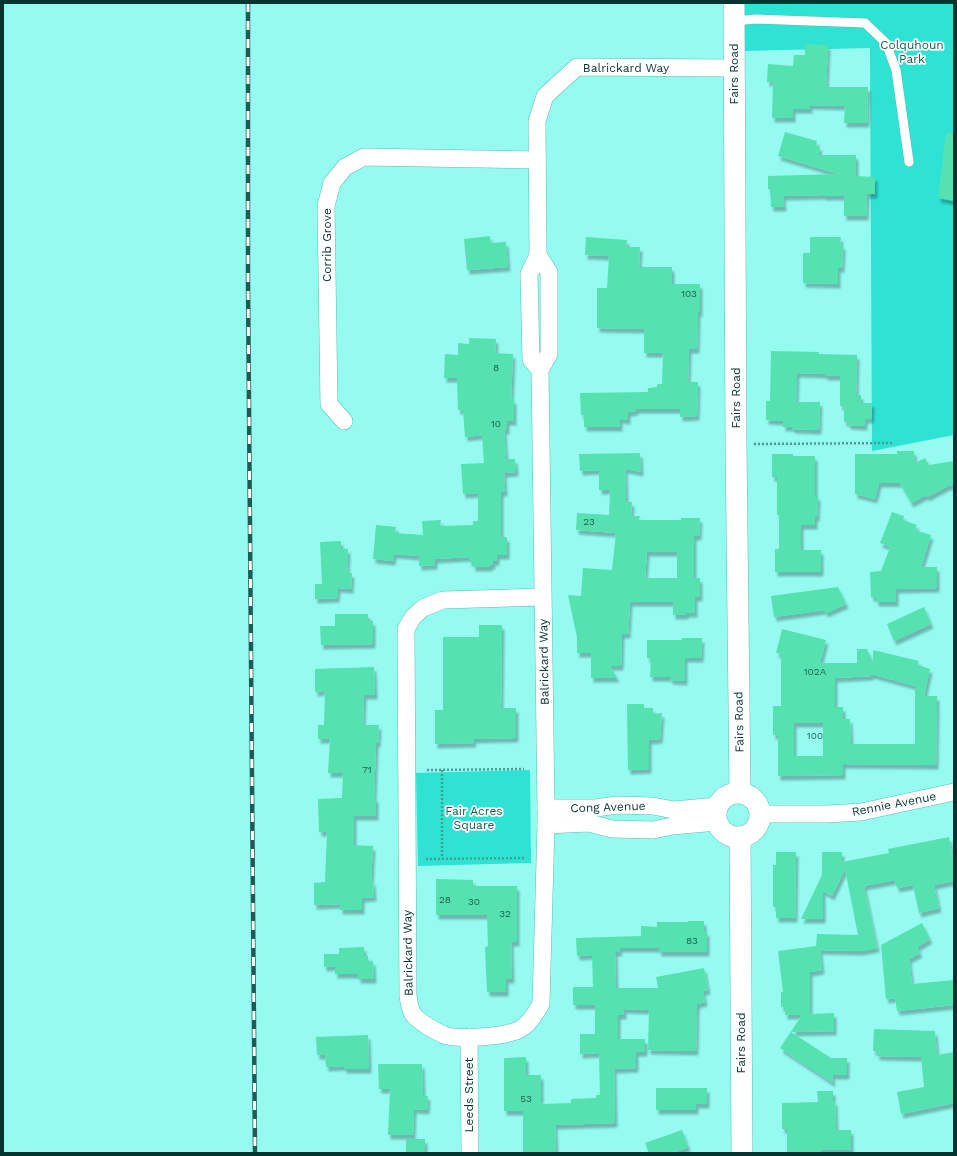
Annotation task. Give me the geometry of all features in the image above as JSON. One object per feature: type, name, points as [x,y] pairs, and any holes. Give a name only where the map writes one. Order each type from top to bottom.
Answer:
[{"type":"street","name":"Fairs Road","points":[[734,12],[736,444],[740,792]]},
{"type":"street","name":"Balrickard Way","points":[[543,597],[443,600],[422,608],[413,617],[406,629],[408,996],[413,1014],[422,1022],[444,1035],[469,1037],[499,1035],[522,1028],[533,1018],[541,1004],[546,808],[540,370],[531,359],[529,274],[538,255],[537,121],[545,96],[576,67],[734,68]]},
{"type":"street","name":"Corrib Grove","points":[[344,421],[328,404],[326,206],[332,184],[345,167],[364,157],[537,160]]},
{"type":"street","points":[[740,792],[746,793],[758,803],[761,814],[760,820],[753,832],[740,837],[729,835],[720,828],[717,814],[721,800],[727,795],[740,792]]},
{"type":"street","name":"Rennie Avenue","points":[[761,814],[827,814],[861,812],[954,792]]},
{"type":"street","name":"Cong Avenue","points":[[546,808],[596,808],[617,805],[653,806],[674,810],[717,814]]},
{"type":"street","name":"Cong Avenue","points":[[546,825],[589,823],[612,829],[653,830],[717,814]]},
{"type":"street","name":"Fairs Road","points":[[740,837],[742,1153]]},
{"type":"street","name":"Leeds Street","points":[[469,1037],[470,1153]]},
{"type":"lane","points":[[734,12],[756,19],[865,23],[886,43],[896,70],[909,162]]},
{"type":"path","points":[[736,444],[893,443]]},
{"type":"path","points":[[427,770],[524,769]]},
{"type":"path","points":[[442,770],[442,859]]},
{"type":"path","points":[[426,859],[524,858]]},
{"type":"green space","name":"Colquhoun Park","points":[[744,3],[954,3],[954,435],[872,451],[870,48],[745,51]]},
{"type":"green space","name":"Fair Acres Square","points":[[530,770],[531,863],[418,866],[416,773]]},
{"type":"building","points":[[805,44],[828,45],[826,87],[868,87],[867,123],[844,123],[845,106],[810,105],[810,109],[793,109],[793,118],[772,118],[773,82],[767,82],[768,64],[793,66],[794,55],[805,55]]},
{"type":"building","points":[[785,132],[817,141],[816,145],[820,147],[818,155],[856,155],[856,176],[875,177],[875,194],[867,194],[866,216],[844,216],[844,196],[783,196],[784,207],[771,207],[770,189],[768,189],[768,176],[838,174],[778,156]]},
{"type":"building","points":[[946,133],[954,134],[954,201],[938,198]]},
{"type":"building","points":[[490,236],[491,243],[506,242],[508,267],[467,270],[464,239]]},
{"type":"building","points":[[586,237],[627,240],[626,247],[640,247],[639,267],[672,267],[672,284],[700,284],[700,312],[698,312],[697,349],[689,349],[688,382],[698,382],[697,416],[680,417],[680,409],[636,409],[636,411],[628,412],[628,420],[620,419],[620,427],[584,427],[584,415],[581,415],[580,393],[648,392],[648,388],[657,387],[657,384],[662,384],[663,353],[644,353],[644,329],[597,328],[597,288],[607,288],[609,256],[585,255]]},
{"type":"building","points":[[810,237],[841,237],[840,245],[843,245],[842,268],[838,268],[838,284],[803,283],[803,253],[810,253]]},
{"type":"building","points":[[469,338],[496,339],[495,353],[513,354],[511,400],[514,399],[514,421],[507,421],[507,430],[504,430],[506,459],[515,459],[516,472],[504,473],[505,492],[501,492],[501,537],[507,537],[507,555],[497,555],[497,561],[493,561],[493,565],[490,565],[490,567],[473,567],[473,562],[469,562],[469,557],[435,559],[435,565],[419,566],[419,556],[394,554],[393,561],[373,559],[376,525],[396,527],[395,533],[423,535],[422,521],[441,520],[440,526],[473,525],[473,521],[478,521],[478,493],[463,494],[461,464],[484,463],[482,435],[465,437],[463,410],[458,410],[457,378],[444,378],[445,354],[458,355],[458,343],[469,344]]},
{"type":"building","points":[[771,351],[819,352],[819,354],[857,355],[856,395],[861,395],[861,403],[872,403],[871,419],[865,419],[865,426],[848,425],[848,422],[844,422],[844,406],[840,406],[840,376],[797,373],[796,402],[820,402],[819,430],[792,429],[792,427],[783,427],[783,421],[766,420],[766,401],[770,401]]},
{"type":"building","points":[[897,451],[914,451],[915,463],[925,458],[929,465],[954,461],[954,485],[948,486],[927,497],[926,495],[911,503],[900,483],[879,483],[875,499],[855,494],[855,454],[897,454]]},
{"type":"building","points":[[640,453],[641,472],[625,469],[626,502],[632,502],[631,516],[640,516],[639,520],[681,520],[681,518],[700,518],[699,536],[694,536],[694,578],[700,578],[700,597],[695,597],[695,613],[673,615],[673,602],[630,602],[628,634],[622,634],[621,666],[610,666],[617,678],[591,678],[591,653],[577,653],[577,637],[568,595],[581,596],[583,568],[612,570],[616,533],[576,530],[577,513],[609,515],[610,490],[599,490],[599,470],[580,471],[579,454]],"holes":[[[647,552],[677,552],[677,578],[645,578]]]},
{"type":"building","points":[[772,454],[815,456],[815,496],[818,496],[817,517],[815,517],[815,525],[801,525],[801,550],[821,550],[821,572],[775,572],[775,549],[779,549],[779,515],[777,515],[777,477],[772,477]]},
{"type":"building","points":[[892,512],[904,516],[903,520],[917,525],[915,530],[931,535],[921,567],[937,567],[937,588],[896,589],[896,602],[876,602],[876,597],[871,597],[870,572],[881,571],[890,547],[880,543]]},
{"type":"building","points":[[341,541],[341,549],[348,549],[347,573],[352,573],[351,589],[338,588],[337,598],[315,599],[315,584],[322,584],[320,542]]},
{"type":"building","points":[[838,587],[846,604],[826,613],[824,610],[774,617],[771,596]]},
{"type":"building","points":[[924,607],[931,624],[894,641],[887,624]]},
{"type":"building","points":[[335,614],[368,614],[368,621],[373,621],[373,644],[321,645],[320,626],[335,626]]},
{"type":"building","points":[[479,625],[502,625],[501,708],[516,708],[516,738],[473,739],[474,743],[435,744],[435,710],[443,710],[443,637],[479,637]]},
{"type":"building","points":[[782,629],[826,640],[820,663],[857,663],[857,649],[867,649],[873,663],[873,650],[919,661],[918,665],[930,669],[924,696],[937,696],[936,765],[843,764],[843,775],[778,776],[778,735],[773,735],[773,706],[781,706],[781,654],[776,653]],"holes":[[[871,674],[915,686],[915,744],[851,744],[850,719],[843,719],[843,707],[835,707],[835,678],[871,676]],[[794,723],[823,723],[823,756],[794,756]]]},
{"type":"building","points":[[682,638],[702,638],[701,658],[685,658],[685,681],[670,680],[670,677],[650,677],[651,658],[647,658],[647,640],[682,640]]},
{"type":"building","points":[[374,667],[375,695],[364,695],[363,725],[379,725],[378,743],[376,743],[374,798],[376,798],[376,816],[354,816],[354,845],[373,846],[371,882],[373,881],[374,897],[362,898],[362,910],[340,910],[340,904],[314,905],[314,883],[325,882],[327,832],[319,832],[318,799],[342,798],[343,773],[328,773],[330,739],[318,739],[318,725],[324,725],[325,691],[315,692],[315,669]]},
{"type":"building","points":[[627,704],[644,704],[644,708],[653,708],[653,714],[662,713],[660,739],[649,740],[649,769],[628,770]]},
{"type":"building","points":[[949,837],[954,864],[954,881],[934,885],[939,908],[919,913],[913,885],[897,888],[895,880],[864,886],[877,948],[860,951],[820,950],[822,970],[810,972],[810,1014],[834,1013],[834,1031],[791,1032],[831,1058],[847,1058],[847,1075],[832,1075],[833,1083],[780,1048],[802,1015],[785,1015],[785,1007],[781,1007],[781,992],[783,992],[778,951],[816,946],[817,934],[858,935],[845,869],[832,896],[823,891],[823,919],[801,919],[822,875],[822,852],[842,852],[842,862],[889,853],[888,849]]},
{"type":"building","points":[[776,852],[796,852],[795,918],[776,918],[776,907],[773,907],[773,865],[776,865]]},
{"type":"building","points":[[436,879],[473,880],[473,886],[517,886],[517,942],[511,942],[512,979],[506,979],[506,992],[487,992],[485,947],[488,946],[487,915],[436,915]]},
{"type":"building","points":[[704,921],[704,932],[707,931],[707,952],[659,952],[659,948],[619,948],[620,952],[615,952],[616,988],[658,988],[656,977],[704,968],[708,990],[703,991],[705,1002],[697,1004],[696,1051],[648,1050],[649,1010],[624,1009],[624,1015],[618,1015],[618,1039],[645,1039],[645,1052],[636,1052],[636,1068],[614,1069],[615,1123],[555,1125],[556,1153],[523,1153],[523,1111],[504,1111],[504,1058],[526,1057],[526,1075],[541,1075],[541,1104],[571,1103],[571,1099],[596,1098],[596,1095],[600,1095],[599,1053],[580,1054],[580,1034],[595,1034],[595,1005],[573,1005],[573,987],[593,987],[592,955],[577,956],[576,938],[641,936],[641,926],[657,927],[657,922]]},
{"type":"building","points":[[922,923],[930,939],[917,947],[920,953],[909,959],[912,984],[954,980],[954,1005],[897,1011],[895,998],[886,999],[881,945]]},
{"type":"building","points":[[364,947],[364,956],[368,956],[368,961],[373,961],[374,979],[358,979],[358,974],[335,974],[335,966],[324,967],[324,954],[339,954],[339,948]]},
{"type":"building","points":[[874,1029],[935,1031],[937,1055],[954,1052],[954,1103],[901,1114],[897,1092],[924,1087],[921,1057],[877,1056],[877,1051],[873,1051]]},
{"type":"building","points":[[368,1035],[369,1069],[344,1069],[344,1066],[326,1067],[325,1055],[317,1055],[316,1037]]},
{"type":"building","points":[[378,1064],[422,1064],[423,1095],[428,1096],[427,1110],[414,1109],[413,1135],[388,1135],[390,1089],[379,1089]]},
{"type":"building","points":[[656,1088],[707,1088],[707,1104],[696,1104],[696,1110],[656,1110]]},
{"type":"building","points":[[817,1091],[833,1091],[833,1101],[835,1101],[836,1130],[851,1130],[851,1150],[821,1150],[821,1153],[787,1153],[787,1129],[782,1129],[782,1103],[818,1102]]},
{"type":"building","points":[[682,1130],[688,1147],[673,1153],[649,1153],[645,1143]]},
{"type":"building","points":[[406,1139],[425,1139],[425,1153],[406,1153]]},
{"type":"railway","points":[[248,3],[248,282],[255,1153]]}]
